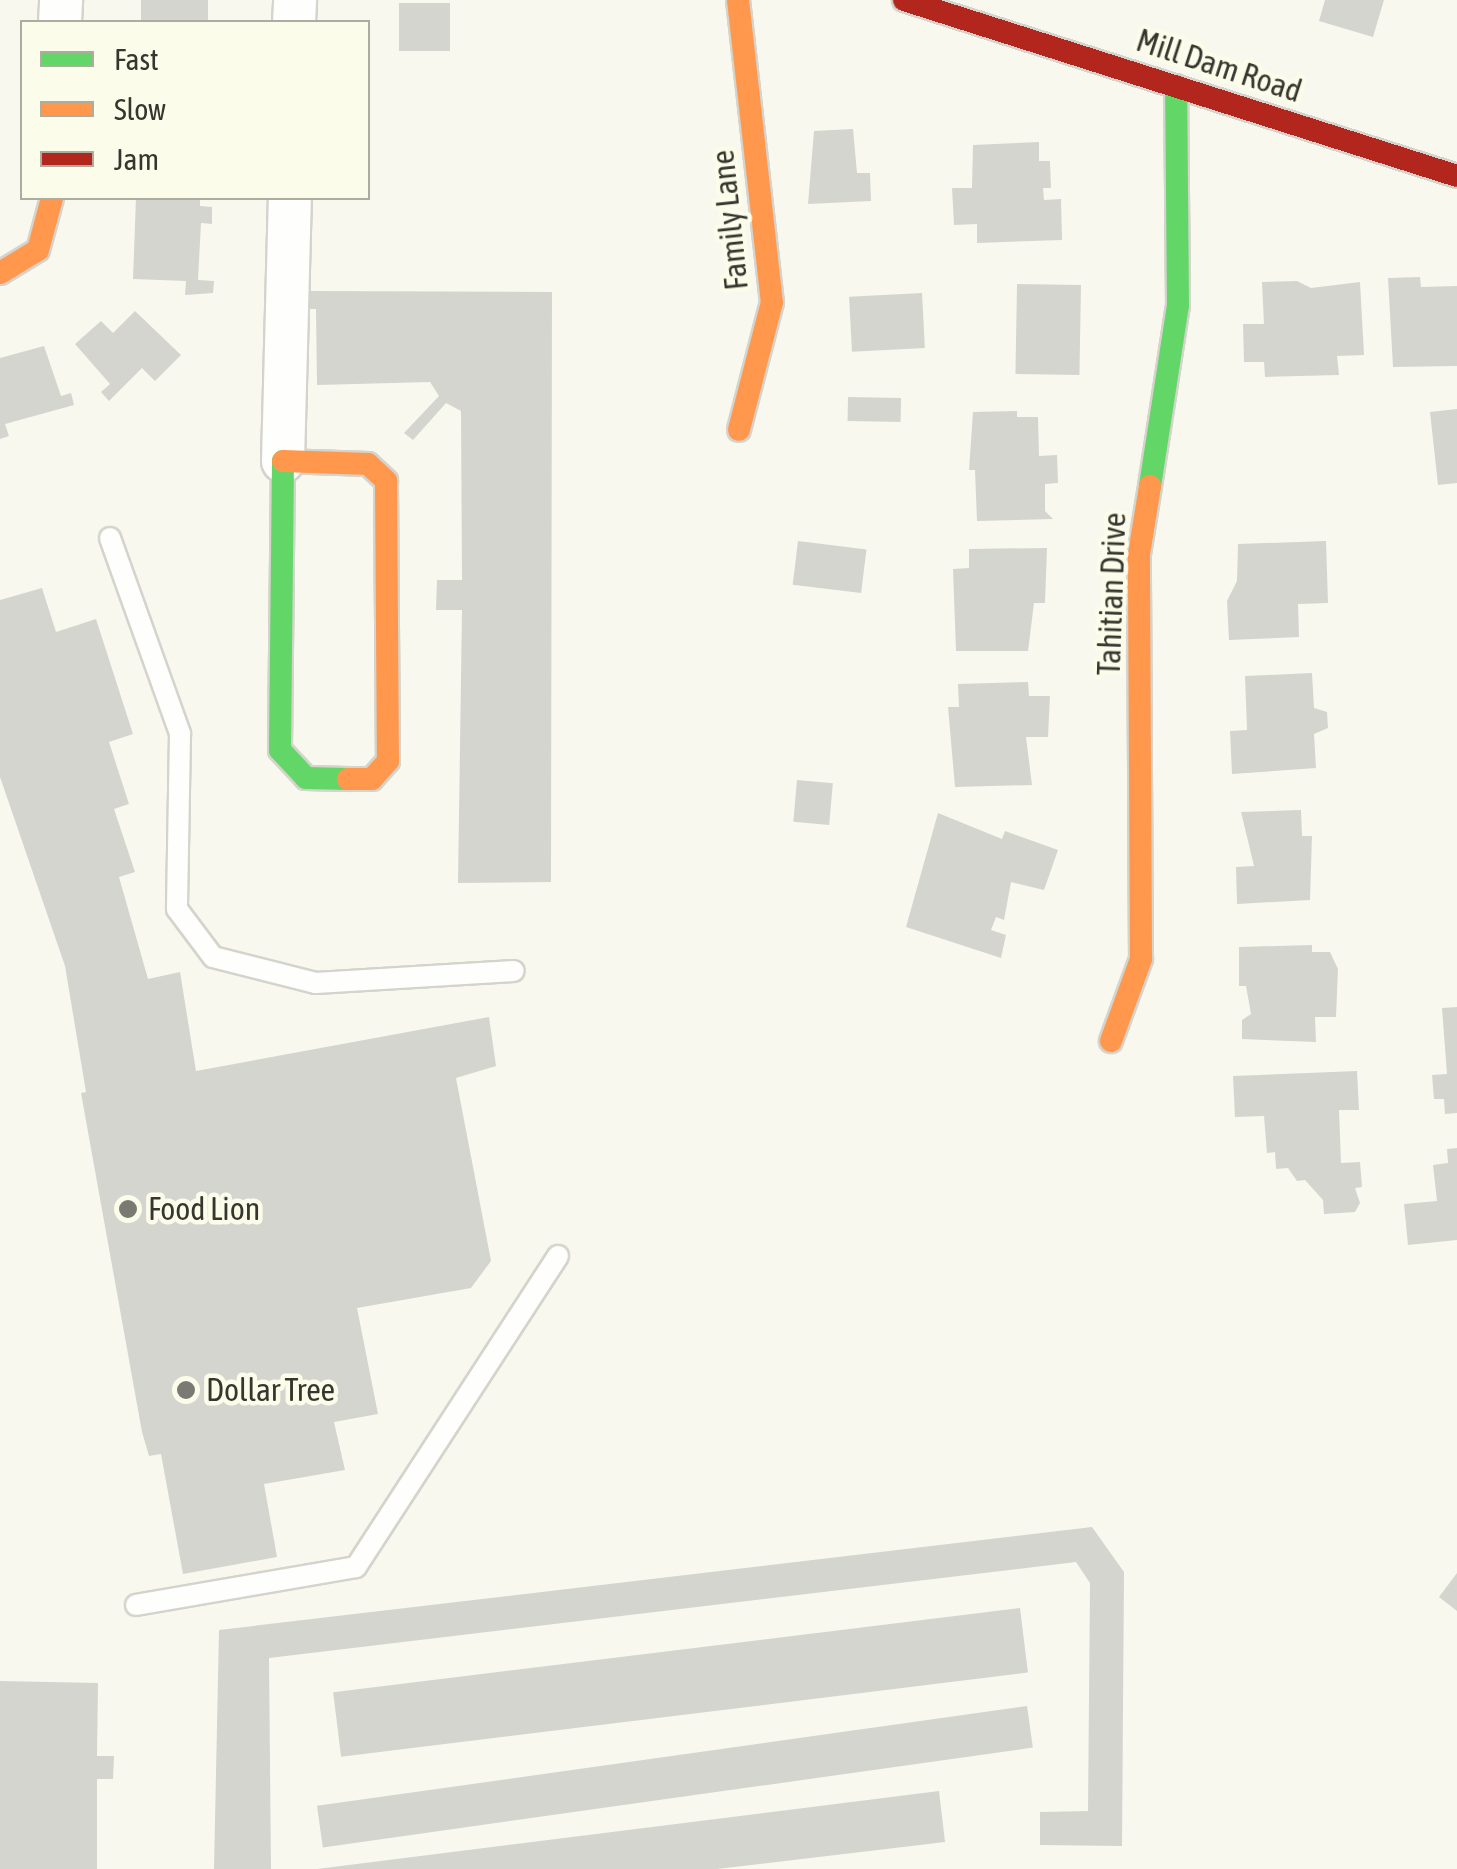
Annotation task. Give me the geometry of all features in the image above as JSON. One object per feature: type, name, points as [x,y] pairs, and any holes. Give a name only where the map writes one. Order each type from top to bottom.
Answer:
[{"type":"street","name":"Family Lane","points":[[738,0],[772,302],[739,430]]},
{"type":"street","name":"Mill Dam Road","points":[[904,0],[1457,176]]},
{"type":"street","name":"Tahitian Drive","points":[[1111,1042],[1142,960],[1139,554],[1178,306],[1176,86]]},
{"type":"street","points":[[0,273],[38,250],[51,200]]},
{"type":"street","points":[[283,460],[368,464],[386,481],[388,761],[372,779],[306,778],[290,769],[280,750],[283,460],[290,200]]},
{"type":"lane","points":[[110,538],[180,734],[177,910],[213,957],[316,983],[514,971]]},
{"type":"lane","points":[[136,1606],[356,1566],[558,1256]]},
{"type":"building","points":[[141,0],[208,0],[208,20],[141,20]]},
{"type":"building","points":[[1325,0],[1384,0],[1373,37],[1319,21]]},
{"type":"building","points":[[399,3],[450,3],[450,51],[399,51]]},
{"type":"building","points":[[853,129],[857,173],[870,173],[871,201],[808,204],[814,131]]},
{"type":"building","points":[[1039,142],[1039,161],[1050,161],[1051,188],[1043,188],[1044,200],[1061,199],[1062,240],[977,243],[977,224],[954,225],[952,188],[972,188],[973,145]]},
{"type":"building","points":[[136,200],[200,200],[200,206],[212,207],[212,224],[201,223],[198,280],[214,281],[213,293],[185,295],[186,281],[133,279]]},
{"type":"building","points":[[1420,277],[1421,287],[1457,286],[1457,366],[1393,367],[1388,278]]},
{"type":"building","points":[[1297,281],[1311,288],[1360,282],[1364,355],[1337,356],[1339,375],[1265,377],[1264,362],[1244,362],[1243,324],[1264,324],[1262,282]]},
{"type":"building","points":[[1017,284],[1081,285],[1079,375],[1015,374]]},
{"type":"building","points":[[309,291],[552,292],[551,882],[458,883],[462,610],[436,610],[437,580],[462,580],[461,411],[446,403],[413,440],[404,433],[439,396],[430,382],[317,385],[316,309],[309,309]]},
{"type":"building","points":[[922,293],[925,348],[852,352],[849,297]]},
{"type":"building","points":[[135,311],[181,355],[155,381],[142,368],[109,401],[101,392],[110,384],[75,344],[101,321],[113,333]]},
{"type":"building","points":[[44,346],[61,396],[71,393],[74,405],[5,424],[9,436],[0,439],[0,358]]},
{"type":"building","points":[[848,397],[901,398],[901,422],[848,421]]},
{"type":"building","points":[[1457,409],[1457,483],[1438,485],[1430,412]]},
{"type":"building","points":[[1017,411],[1017,417],[1038,417],[1039,456],[1057,455],[1058,483],[1045,484],[1045,511],[1053,519],[977,521],[975,470],[969,470],[973,412]]},
{"type":"building","points":[[798,541],[866,549],[861,593],[793,585]]},
{"type":"building","points":[[1326,541],[1328,603],[1298,604],[1299,637],[1229,640],[1227,601],[1237,581],[1238,544]]},
{"type":"building","points":[[1047,548],[1045,603],[1034,603],[1028,651],[956,651],[953,569],[969,568],[969,549]]},
{"type":"building","points":[[42,588],[56,632],[96,619],[133,734],[109,742],[129,804],[114,809],[135,872],[119,877],[148,979],[180,972],[196,1071],[489,1017],[496,1066],[456,1078],[491,1261],[471,1288],[357,1308],[378,1414],[334,1422],[345,1470],[264,1484],[277,1557],[183,1574],[161,1454],[149,1456],[142,1432],[81,1093],[86,1092],[65,966],[0,777],[0,600]]},
{"type":"building","points":[[1312,673],[1314,708],[1327,712],[1328,728],[1314,734],[1316,768],[1232,774],[1230,731],[1247,730],[1245,676]]},
{"type":"building","points":[[1028,682],[1029,696],[1050,696],[1048,737],[1026,737],[1032,785],[955,787],[948,707],[959,707],[958,684]]},
{"type":"building","points":[[797,780],[833,783],[829,825],[793,822]]},
{"type":"building","points":[[1301,810],[1302,836],[1312,836],[1310,900],[1237,904],[1236,867],[1254,866],[1241,812]]},
{"type":"building","points":[[938,813],[1002,839],[1005,831],[1058,850],[1044,890],[1011,882],[1004,920],[996,917],[991,930],[1006,935],[1001,958],[906,927]]},
{"type":"building","points":[[1312,945],[1312,952],[1330,952],[1338,969],[1336,1017],[1315,1017],[1316,1042],[1242,1039],[1242,1020],[1251,1014],[1246,986],[1239,986],[1239,947]]},
{"type":"building","points":[[1457,1007],[1457,1113],[1445,1114],[1444,1099],[1434,1099],[1432,1075],[1447,1074],[1442,1008]]},
{"type":"building","points":[[1357,1071],[1359,1110],[1339,1110],[1341,1163],[1360,1162],[1362,1187],[1355,1188],[1360,1203],[1355,1212],[1324,1214],[1323,1200],[1305,1180],[1297,1181],[1288,1168],[1276,1169],[1275,1152],[1267,1153],[1264,1116],[1235,1117],[1233,1076]]},
{"type":"building","points":[[1457,1148],[1457,1240],[1408,1245],[1404,1204],[1437,1201],[1433,1165],[1448,1163],[1447,1149]]},
{"type":"building","points":[[1092,1527],[1124,1572],[1122,1846],[1040,1845],[1040,1812],[1088,1811],[1090,1583],[1076,1562],[269,1658],[271,1869],[214,1869],[219,1630]]},
{"type":"building","points":[[1457,1573],[1457,1611],[1439,1597]]},
{"type":"building","points":[[1020,1608],[1028,1673],[341,1757],[333,1692]]},
{"type":"building","points":[[0,1681],[98,1683],[97,1756],[114,1756],[113,1779],[97,1779],[97,1869],[0,1869]]},
{"type":"building","points":[[1027,1706],[1033,1748],[323,1847],[317,1806]]},
{"type":"building","points":[[939,1791],[945,1842],[717,1869],[317,1869]]},
{"type":"traffic: fast","points":[[1150,486],[1178,305],[1176,86]]},
{"type":"traffic: fast","points":[[283,461],[280,750],[306,778],[348,779]]},
{"type":"traffic: slow","points":[[738,0],[772,302],[739,430]]},
{"type":"traffic: slow","points":[[0,273],[38,250],[51,200]]},
{"type":"traffic: slow","points":[[283,461],[368,464],[386,481],[388,761],[372,779],[348,779]]},
{"type":"traffic: slow","points":[[1111,1041],[1141,959],[1139,554],[1150,486]]},
{"type":"traffic: jam","points":[[904,0],[1457,176]]},
{"type":"place","name":"Food Lion","points":[[128,1209]]},
{"type":"place","name":"Dollar Tree","points":[[186,1390]]}]
